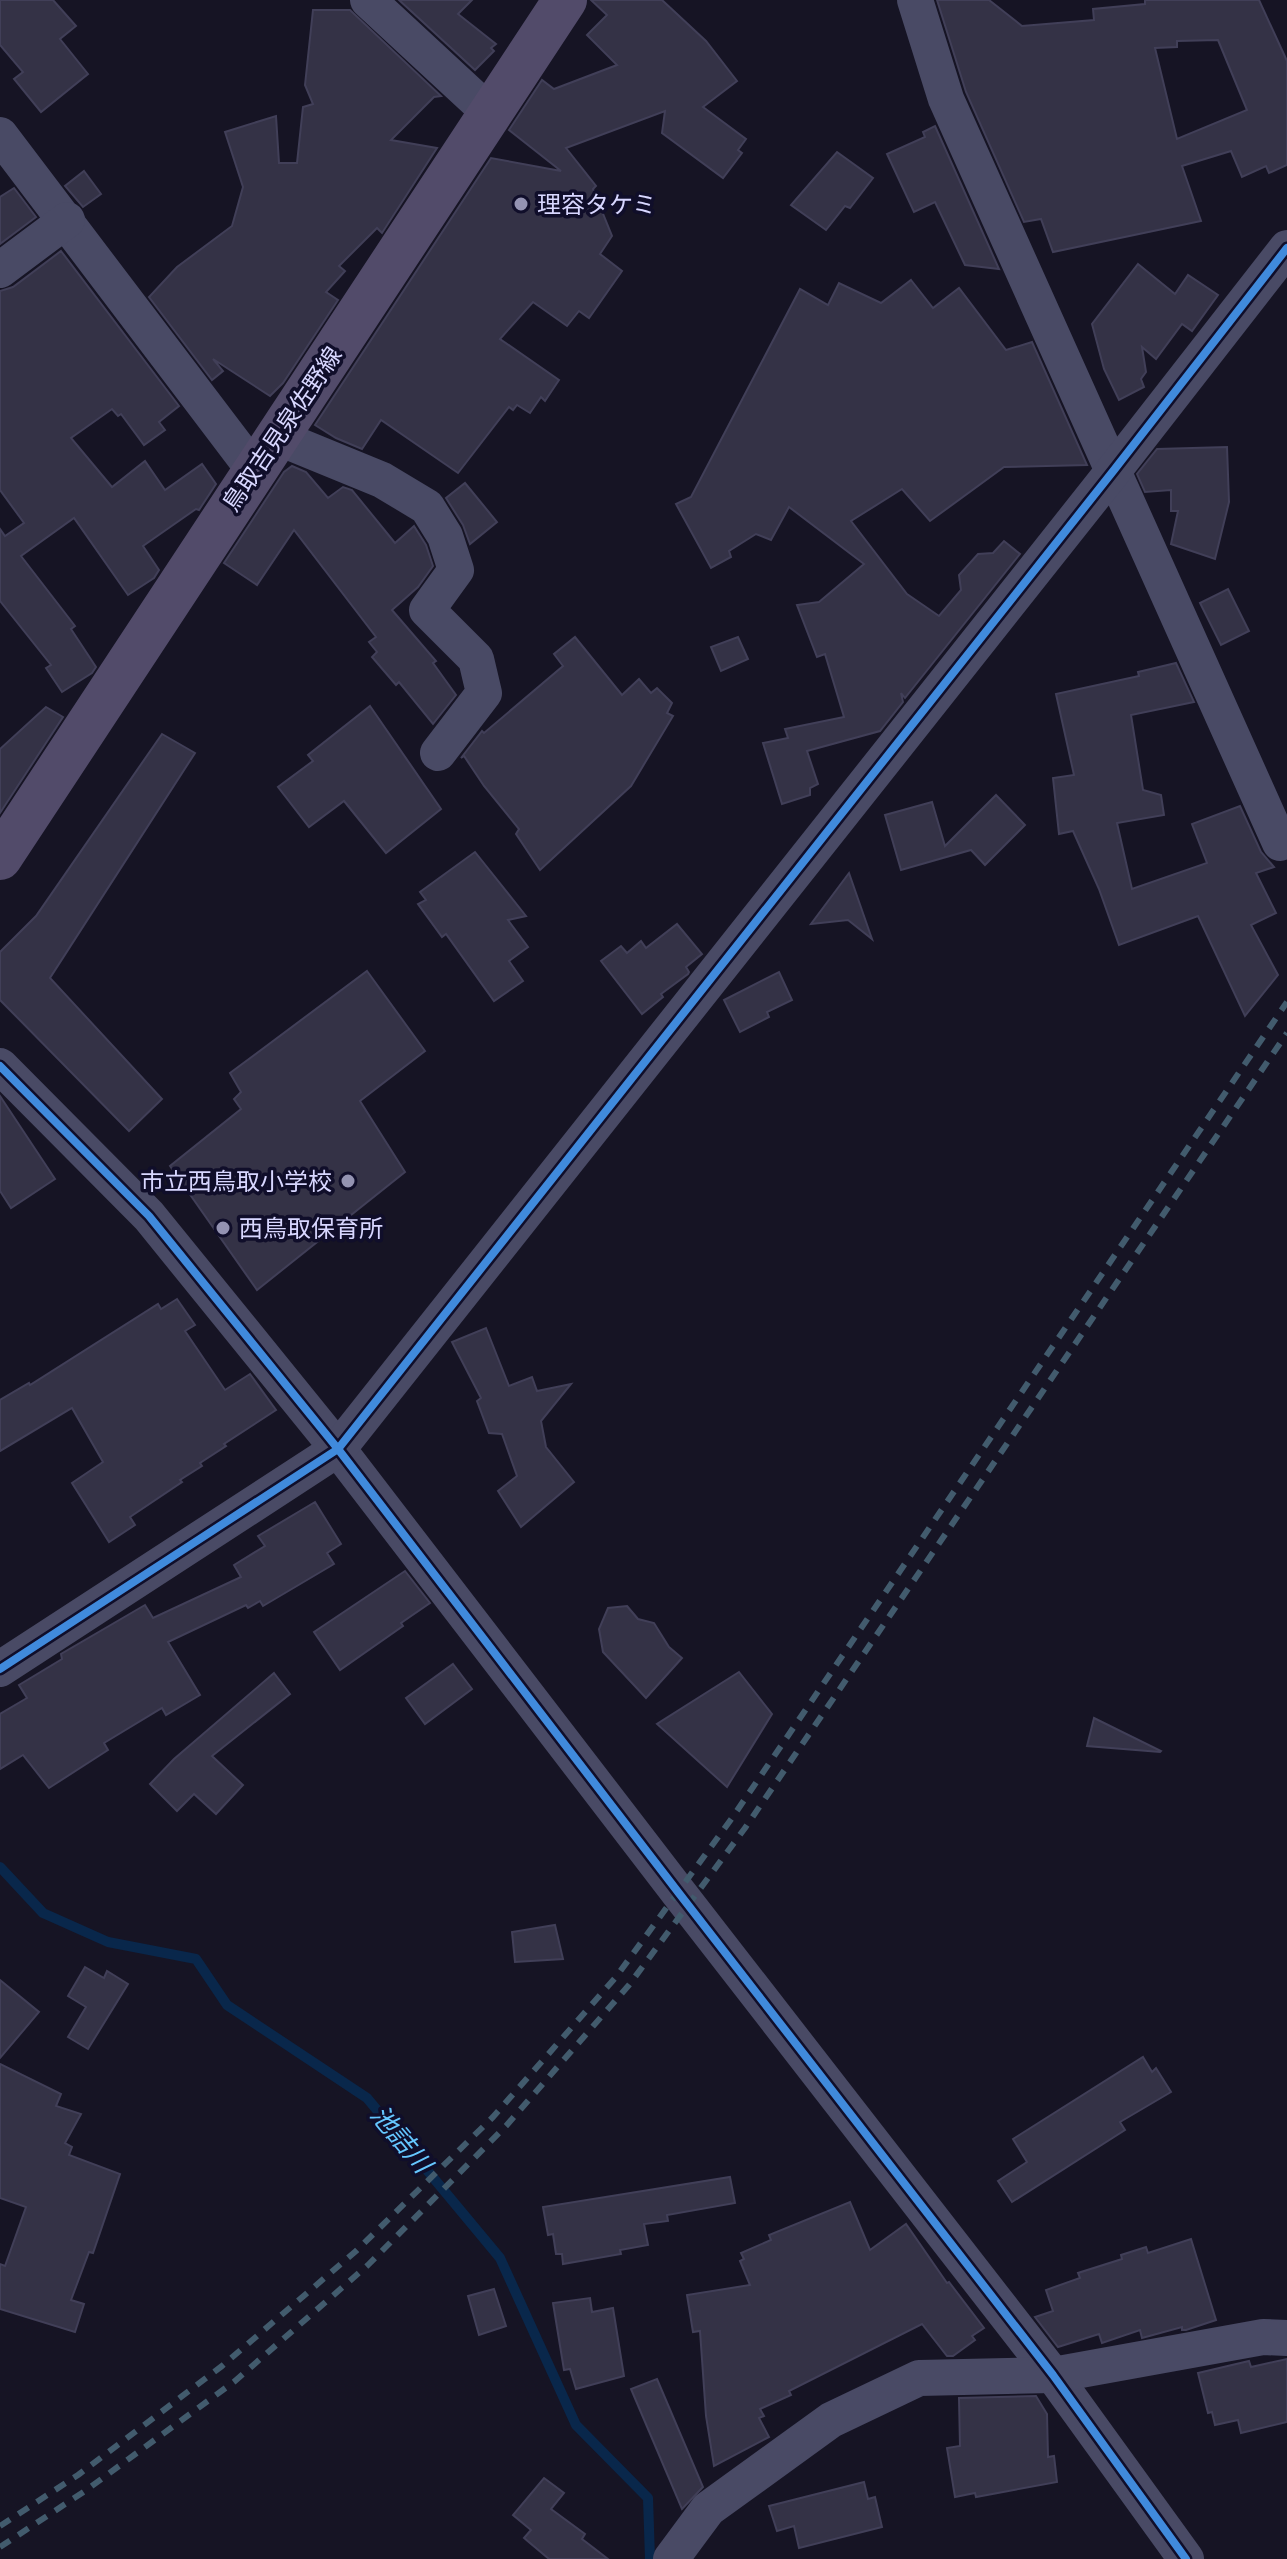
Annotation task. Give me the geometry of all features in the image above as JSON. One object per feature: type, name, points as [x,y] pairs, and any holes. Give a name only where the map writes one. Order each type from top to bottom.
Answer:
[{"type":"main road","name":"鳥取吉見泉佐野線","points":[[0,858],[565,0]]},
{"type":"street","points":[[368,0],[490,113]]},
{"type":"street","points":[[915,0],[946,99],[1280,843]]},
{"type":"street","points":[[0,135],[67,220],[266,454],[382,480],[427,507],[445,536],[456,570],[427,610],[476,659],[484,693],[438,753]]},
{"type":"street","points":[[0,270],[67,220]]},
{"type":"street","points":[[0,1669],[338,1449],[1287,248]]},
{"type":"street","points":[[0,1066],[149,1216],[338,1449],[1053,2375],[1186,2559]]},
{"type":"street","points":[[671,2559],[708,2509],[831,2420],[919,2378],[1053,2375],[1263,2337],[1287,2338]]},
{"type":"building","points":[[0,0],[53,0],[76,26],[60,39],[88,74],[41,112],[14,79],[23,72],[0,45]]},
{"type":"building","points":[[399,0],[472,0],[458,14],[496,44],[491,48],[494,51],[475,70]]},
{"type":"building","points":[[591,0],[662,0],[706,41],[737,81],[703,107],[746,139],[738,150],[742,153],[723,178],[662,133],[665,111],[566,148],[596,186],[593,189],[612,236],[600,254],[622,271],[589,318],[579,311],[567,326],[533,302],[500,339],[559,380],[545,401],[541,397],[530,413],[517,405],[513,410],[509,407],[458,473],[381,420],[362,449],[336,438],[315,425],[491,158],[561,171],[509,130],[542,80],[554,89],[617,65],[587,35],[607,15]]},
{"type":"building","points":[[937,0],[989,0],[1022,26],[1094,20],[1093,9],[1145,4],[1145,0],[1259,0],[1287,61],[1287,165],[1269,173],[1266,166],[1242,177],[1231,151],[1182,166],[1201,221],[1053,252],[1041,219],[1024,222],[966,92]],"holes":[[[1218,40],[1247,110],[1177,139],[1155,48],[1177,47],[1177,41]]]},
{"type":"building","points":[[313,10],[350,10],[441,96],[434,97],[391,140],[437,148],[382,233],[377,228],[339,266],[345,271],[326,292],[338,300],[283,383],[270,396],[213,359],[223,371],[212,380],[149,297],[177,267],[232,226],[243,187],[225,132],[276,116],[279,163],[297,163],[303,107],[313,104],[305,85]]},
{"type":"building","points":[[935,126],[999,269],[965,265],[935,202],[914,212],[887,154],[925,137],[923,132]]},
{"type":"building","points":[[837,152],[873,178],[850,208],[845,206],[826,230],[791,205]]},
{"type":"building","points":[[84,171],[101,194],[83,207],[65,186]]},
{"type":"building","points":[[14,188],[36,217],[0,244],[0,197]]},
{"type":"building","points":[[61,251],[179,406],[159,422],[165,430],[144,445],[121,414],[118,416],[112,409],[71,438],[112,487],[145,461],[165,490],[202,464],[216,484],[199,510],[196,509],[143,546],[159,570],[154,578],[128,595],[74,518],[21,556],[75,626],[71,629],[96,667],[92,673],[62,692],[46,668],[51,665],[0,601],[0,529],[5,536],[24,523],[0,490],[0,291],[13,287]]},
{"type":"building","points":[[1138,264],[1175,294],[1188,275],[1218,295],[1192,331],[1182,324],[1156,359],[1142,347],[1146,372],[1141,379],[1144,387],[1119,400],[1104,369],[1092,324]]},
{"type":"building","points":[[911,280],[933,308],[959,288],[1006,350],[1032,342],[1087,465],[1004,467],[930,521],[902,489],[851,521],[907,594],[939,616],[961,590],[959,575],[978,554],[993,553],[1004,541],[1020,554],[905,698],[901,693],[903,702],[880,731],[807,751],[818,784],[810,788],[810,795],[782,804],[763,743],[788,738],[785,729],[844,717],[825,654],[817,657],[797,605],[819,602],[864,564],[789,507],[771,540],[756,534],[729,551],[731,557],[711,568],[676,504],[691,497],[800,289],[828,305],[839,283],[881,303]]},
{"type":"building","points":[[1227,447],[1229,502],[1215,559],[1171,544],[1178,511],[1171,511],[1171,490],[1145,492],[1137,474],[1157,449]]},
{"type":"building","points":[[292,466],[306,472],[328,498],[343,487],[352,490],[395,543],[414,526],[426,545],[433,566],[418,587],[392,610],[436,661],[433,663],[456,695],[433,724],[399,682],[396,685],[372,657],[377,652],[369,642],[376,637],[294,530],[257,585],[224,563],[284,472]]},
{"type":"building","points":[[465,483],[497,522],[470,544],[463,525],[446,498]]},
{"type":"building","points":[[1228,589],[1249,631],[1221,645],[1200,603]]},
{"type":"building","points":[[575,637],[622,695],[639,679],[651,693],[657,688],[672,703],[667,713],[673,716],[631,786],[540,870],[516,834],[519,829],[464,756],[461,758],[482,731],[484,733],[563,666],[554,654]]},
{"type":"building","points":[[738,637],[748,659],[721,671],[711,647]]},
{"type":"building","points":[[1176,663],[1194,702],[1131,715],[1143,790],[1161,795],[1164,815],[1117,823],[1132,889],[1207,863],[1192,824],[1240,806],[1261,852],[1274,867],[1256,873],[1276,913],[1251,925],[1278,975],[1245,1016],[1198,916],[1119,945],[1099,889],[1073,831],[1059,834],[1053,778],[1074,775],[1056,694],[1139,676],[1138,672]]},
{"type":"building","points":[[370,706],[441,809],[386,853],[344,801],[309,827],[278,787],[313,761],[308,755]]},
{"type":"building","points":[[46,707],[63,717],[0,813],[0,749]]},
{"type":"building","points":[[162,734],[195,753],[50,978],[162,1099],[129,1131],[0,1000],[0,952],[36,916]]},
{"type":"building","points":[[996,795],[1025,825],[985,865],[971,850],[901,870],[885,815],[932,802],[945,846]]},
{"type":"building","points":[[475,852],[526,916],[508,920],[528,947],[509,961],[523,981],[494,1001],[446,934],[442,937],[418,904],[426,900],[420,892]]},
{"type":"building","points":[[849,873],[872,939],[848,920],[811,924]]},
{"type":"building","points":[[677,924],[702,954],[686,967],[688,974],[661,994],[663,997],[642,1014],[601,961],[621,946],[627,953],[641,941],[646,948]]},
{"type":"building","points":[[367,971],[425,1051],[360,1101],[405,1172],[257,1290],[170,1166],[241,1109],[234,1099],[241,1092],[230,1073]]},
{"type":"building","points":[[779,972],[792,1000],[767,1012],[769,1017],[740,1032],[724,1000]]},
{"type":"building","points":[[0,1096],[55,1179],[11,1208],[0,1191]]},
{"type":"building","points":[[177,1299],[195,1325],[185,1331],[225,1390],[250,1374],[276,1410],[224,1444],[226,1446],[200,1463],[202,1466],[180,1480],[182,1482],[130,1517],[135,1525],[109,1542],[72,1483],[103,1462],[72,1408],[0,1451],[0,1400],[30,1385],[158,1304],[161,1309]]},
{"type":"building","points":[[486,1328],[509,1386],[532,1377],[537,1391],[571,1384],[541,1421],[546,1447],[574,1482],[521,1527],[498,1491],[517,1476],[502,1434],[489,1433],[477,1401],[481,1398],[452,1342]]},
{"type":"building","points":[[315,1502],[341,1544],[327,1553],[334,1564],[263,1606],[260,1601],[248,1608],[246,1605],[168,1642],[200,1695],[166,1715],[162,1708],[104,1743],[108,1750],[49,1788],[23,1755],[0,1769],[0,1714],[27,1698],[19,1685],[62,1659],[61,1654],[145,1605],[153,1618],[241,1577],[234,1565],[265,1546],[258,1536]]},
{"type":"building","points":[[405,1571],[430,1603],[340,1670],[314,1632]]},
{"type":"building","points":[[627,1606],[638,1619],[654,1623],[669,1647],[682,1658],[646,1698],[603,1652],[599,1629],[608,1608]]},
{"type":"building","points":[[453,1664],[472,1689],[425,1724],[406,1698]]},
{"type":"building","points":[[739,1672],[772,1714],[727,1787],[657,1724]]},
{"type":"building","points":[[274,1673],[290,1694],[212,1756],[243,1785],[216,1814],[194,1794],[177,1811],[150,1784],[174,1759]]},
{"type":"building","points":[[1094,1718],[1161,1751],[1087,1746]]},
{"type":"building","points":[[555,1925],[563,1959],[515,1962],[512,1932]]},
{"type":"building","points":[[85,1967],[104,1978],[107,1971],[128,1984],[88,2049],[68,2037],[86,2007],[68,1996]]},
{"type":"building","points":[[0,1980],[39,2012],[0,2058]]},
{"type":"building","points":[[1143,2057],[1152,2072],[1156,2068],[1171,2092],[1120,2122],[1125,2130],[1012,2202],[998,2181],[1027,2162],[1013,2139]]},
{"type":"building","points":[[0,2064],[61,2094],[56,2106],[81,2114],[65,2143],[72,2147],[69,2155],[120,2174],[93,2253],[89,2252],[71,2300],[84,2304],[75,2332],[0,2309],[0,2264],[5,2266],[26,2207],[0,2198]]},
{"type":"building","points":[[730,2177],[735,2203],[667,2215],[668,2221],[644,2224],[648,2245],[620,2250],[621,2254],[563,2264],[562,2254],[556,2254],[553,2234],[548,2235],[543,2207]]},
{"type":"building","points":[[850,2202],[870,2250],[906,2224],[947,2283],[984,2328],[972,2336],[975,2340],[953,2356],[947,2356],[922,2324],[789,2391],[791,2395],[760,2409],[764,2416],[759,2418],[769,2437],[714,2466],[706,2416],[700,2331],[693,2332],[687,2295],[750,2285],[740,2261],[744,2259],[741,2253],[771,2240],[769,2235]]},
{"type":"building","points":[[1191,2239],[1216,2320],[1186,2330],[1182,2327],[1142,2338],[1140,2330],[1102,2343],[1099,2334],[1058,2347],[1035,2317],[1053,2311],[1046,2290],[1080,2278],[1078,2273],[1122,2259],[1121,2255],[1146,2247],[1148,2253]]},
{"type":"building","points":[[494,2289],[506,2326],[479,2335],[468,2296]]},
{"type":"building","points":[[590,2298],[592,2312],[613,2308],[624,2376],[576,2389],[570,2369],[564,2370],[553,2303]]},
{"type":"building","points":[[1287,2359],[1287,2422],[1241,2433],[1238,2420],[1215,2425],[1212,2412],[1208,2413],[1198,2373],[1249,2361],[1251,2367]]},
{"type":"building","points":[[657,2379],[703,2487],[682,2509],[631,2389]]},
{"type":"building","points":[[1036,2396],[1047,2414],[1048,2457],[1054,2456],[1057,2482],[976,2497],[975,2493],[955,2497],[947,2448],[960,2446],[959,2398]]},
{"type":"building","points":[[544,2478],[564,2493],[551,2509],[585,2534],[582,2539],[608,2559],[549,2559],[524,2538],[531,2530],[513,2515]]},
{"type":"building","points":[[864,2482],[868,2499],[875,2497],[882,2527],[799,2548],[794,2526],[777,2531],[769,2506]]},
{"type":"waterway","name":"池詰川","points":[[0,1867],[43,1913],[108,1942],[196,1959],[227,2005],[367,2098],[500,2258],[576,2425],[648,2498],[650,2559]]},
{"type":"railway","points":[[0,2526],[78,2475],[222,2366],[356,2251],[493,2117],[616,1977],[732,1818],[1287,1002]]},
{"type":"railway","points":[[0,2547],[85,2491],[235,2381],[368,2265],[506,2126],[629,1985],[745,1828],[1287,1033]]},
{"type":"cycle path","points":[[0,1669],[338,1449],[1287,248]]},
{"type":"cycle path","points":[[0,1066],[149,1216],[338,1449],[1053,2375],[1186,2559]]},
{"type":"place","name":"理容タケミ","points":[[521,204]]},
{"type":"place","name":"市立西鳥取小学校","points":[[348,1181]]},
{"type":"place","name":"西鳥取保育所","points":[[223,1228]]}]
